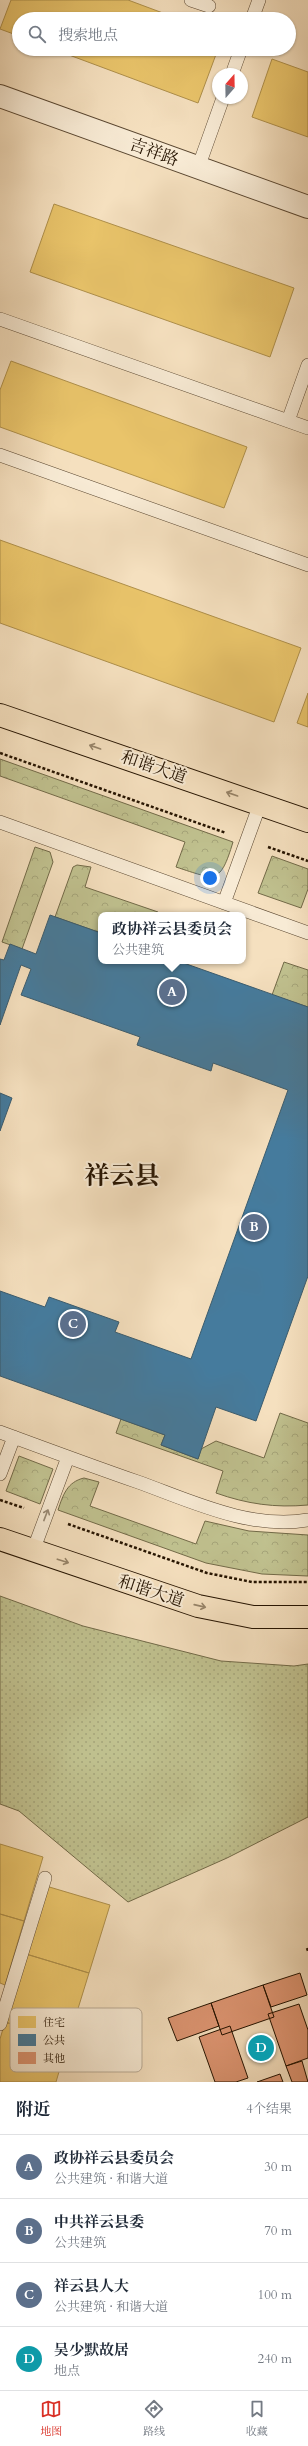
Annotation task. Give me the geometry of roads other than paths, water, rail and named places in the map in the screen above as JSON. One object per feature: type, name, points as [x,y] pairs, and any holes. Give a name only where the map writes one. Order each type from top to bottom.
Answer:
[{"type":"main road","name":"和谐大道","points":[[0,715],[308,821]]},
{"type":"main road","name":"和谐大道","points":[[0,1539],[198,1606],[253,1617],[308,1617]]},
{"type":"street","name":"吉祥路","points":[[0,96],[308,207]]},
{"type":"lane","points":[[191,0],[209,6]]},
{"type":"lane","points":[[255,12],[259,0]]},
{"type":"lane","points":[[234,68],[238,56]]},
{"type":"lane","points":[[198,168],[221,104]]},
{"type":"lane","points":[[0,319],[308,428]]},
{"type":"lane","points":[[288,421],[308,365]]},
{"type":"lane","points":[[0,454],[308,565]]},
{"type":"lane","points":[[224,903],[260,804]]},
{"type":"lane","points":[[0,822],[308,933]]},
{"type":"lane","points":[[0,1432],[220,1511],[267,1521],[295,1522],[308,1520]]},
{"type":"lane","points":[[0,1474],[14,1437]]},
{"type":"lane","points":[[33,1551],[68,1457]]},
{"type":"lane","points":[[0,2024],[5,1992],[45,1878]]},
{"type":"place","name":"政协祥云县委员会","points":[[172,992]]},
{"type":"place","name":"中共祥云县委","points":[[254,1227]]},
{"type":"place","name":"祥云县人大","points":[[73,1324]]},
{"type":"place","name":"吴少默故居","points":[[261,2048]]},
{"type":"district","name":"祥云县","points":[[122,1176]]}]
